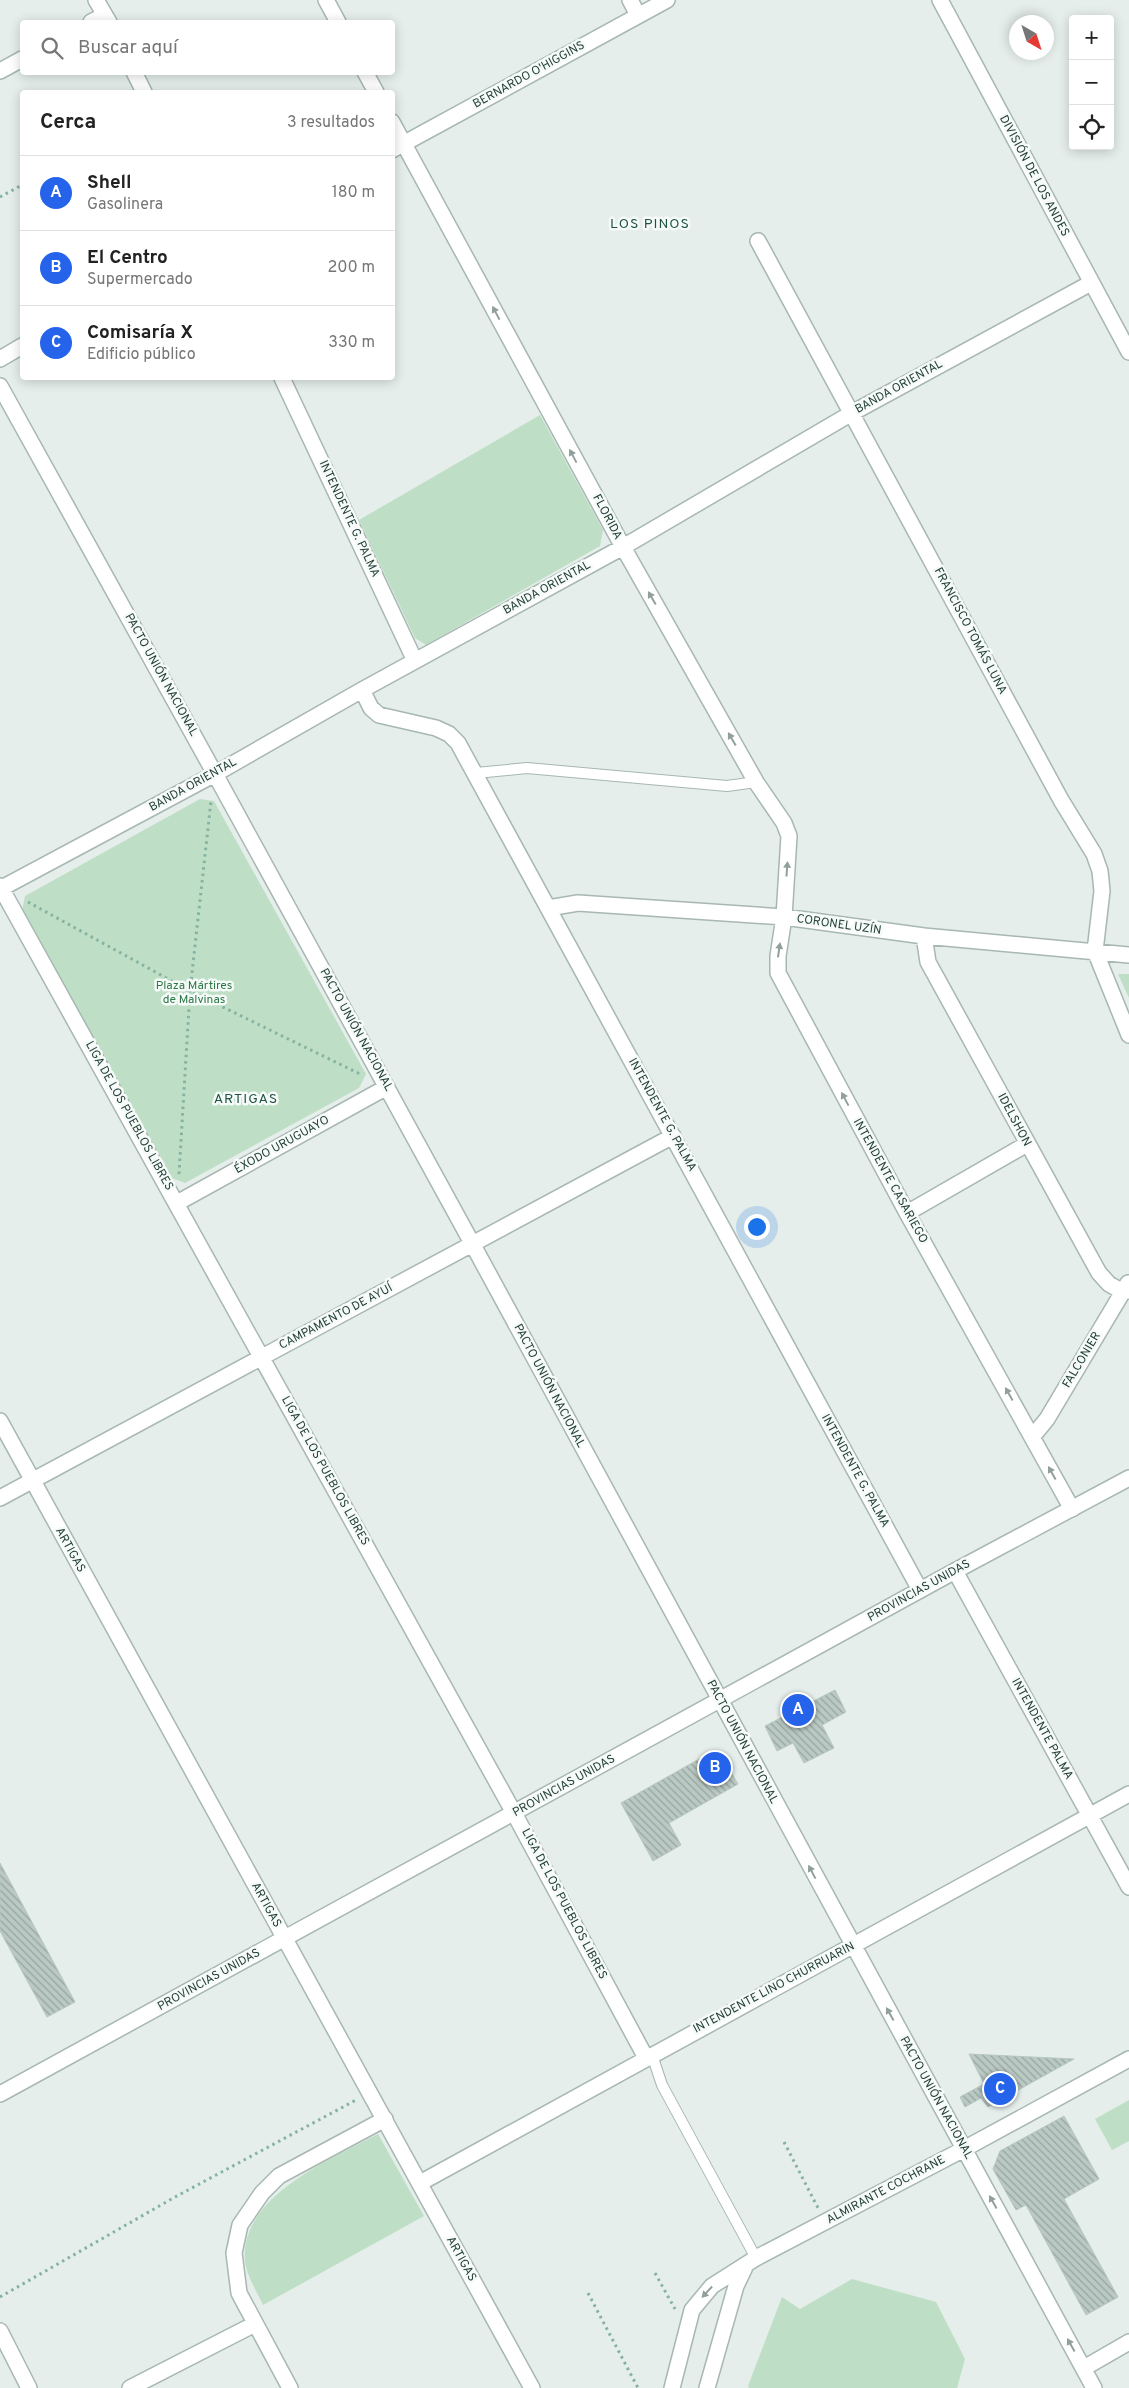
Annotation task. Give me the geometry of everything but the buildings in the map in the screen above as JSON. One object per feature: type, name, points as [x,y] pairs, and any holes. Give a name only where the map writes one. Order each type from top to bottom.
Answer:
[{"type":"street","points":[[96,0],[107,19]]},
{"type":"street","points":[[326,0],[337,20]]},
{"type":"street","points":[[630,0],[638,15]]},
{"type":"street","name":"BERNARDO O'HIGGINS","points":[[398,147],[666,0]]},
{"type":"street","name":"DIVISIÓN DE LOS ANDES","points":[[940,0],[1129,352]]},
{"type":"street","points":[[0,71],[20,60]]},
{"type":"street","points":[[136,75],[143,90]]},
{"type":"street","points":[[368,75],[375,90]]},
{"type":"street","name":"FLORIDA","points":[[395,134],[398,147],[623,547],[756,782],[784,823],[789,836],[784,917]]},
{"type":"street","name":"FRANCISCO TOMÁS LUNA","points":[[758,241],[1061,800],[1094,854],[1100,871],[1102,890],[1095,951],[1129,1035]]},
{"type":"street","name":"BANDA ORIENTAL","points":[[0,888],[215,774],[362,690],[623,547],[852,413],[1091,283]]},
{"type":"street","points":[[0,358],[20,347]]},
{"type":"street","name":"INTENDENTE G. PALMA","points":[[283,380],[415,661]]},
{"type":"street","name":"PACTO UNIÓN NACIONAL","points":[[0,386],[387,1087],[852,1946],[1094,2388]]},
{"type":"street","name":"INTENDENTE G. PALMA","points":[[362,690],[370,708],[379,714],[390,719],[436,728],[449,734],[458,743],[920,1590]]},
{"type":"street","name":"LIGA DE LOS PUEBLOS LIBRES","points":[[0,888],[177,1203],[649,2056]]},
{"type":"street","name":"CORONEL UZÍN","points":[[548,908],[578,903],[784,917],[924,936],[1129,955]]},
{"type":"street","name":"INTENDENTE CASARIEGO","points":[[784,917],[778,956],[778,973],[907,1212],[1033,1436]]},
{"type":"street","name":"IDELSHON","points":[[924,936],[928,962],[1099,1273],[1109,1284],[1127,1288]]},
{"type":"street","name":"ÉXODO URUGUAYO","points":[[177,1203],[387,1087]]},
{"type":"street","name":"CAMPAMENTO DE AYUÍ","points":[[0,1498],[673,1136]]},
{"type":"street","points":[[907,1212],[1027,1144]]},
{"type":"street","name":"FALCONIER","points":[[1033,1436],[1047,1419],[1127,1288]]},
{"type":"street","name":"ARTIGAS","points":[[0,1421],[532,2388]]},
{"type":"street","points":[[1033,1436],[1072,1509]]},
{"type":"street","name":"PROVINCIAS UNIDAS","points":[[0,2094],[956,1570],[1129,1478]]},
{"type":"street","name":"INTENDENTE PALMA","points":[[956,1570],[1129,1887]]},
{"type":"street","name":"INTENDENTE LINO CHURRUARIN","points":[[420,2183],[1129,1794]]},
{"type":"street","name":"ALMIRANTE COCHRANE","points":[[672,2388],[692,2310],[712,2286],[752,2261],[1129,2059]]},
{"type":"street","points":[[290,2388],[238,2294],[234,2253],[240,2226],[252,2207],[279,2176],[385,2119]]},
{"type":"street","points":[[707,2388],[736,2286],[752,2261]]},
{"type":"street","points":[[130,2388],[255,2324]]},
{"type":"street","points":[[0,2331],[29,2388]]},
{"type":"street","points":[[1084,2368],[1129,2342]]},
{"type":"lane","points":[[476,774],[527,768],[728,786],[756,782]]},
{"type":"lane","points":[[649,2056],[752,2261]]},
{"type":"path","points":[[0,197],[20,186]]},
{"type":"path","points":[[177,1203],[190,991],[215,774]]},
{"type":"path","points":[[27,902],[190,991],[387,1087]]},
{"type":"path","points":[[0,2297],[175,2197],[369,2092]]},
{"type":"path","points":[[784,2142],[825,2222]]},
{"type":"path","points":[[655,2273],[681,2320],[689,2323]]},
{"type":"path","points":[[588,2293],[638,2388]]},
{"type":"green space","points":[[540,415],[603,530],[600,546],[426,645],[415,638],[359,520]]},
{"type":"green space","name":"Plaza Mártires de Malvinas","points":[[200,799],[214,801],[366,1074],[359,1088],[185,1183],[169,1177],[22,911],[25,896]]},
{"type":"green space","points":[[1118,974],[1129,974],[1129,998]]},
{"type":"green space","points":[[1129,2100],[1129,2141],[1112,2150],[1095,2119]]},
{"type":"green space","points":[[378,2134],[424,2216],[263,2305],[250,2278],[245,2262],[247,2239],[256,2218],[272,2199],[291,2183]]},
{"type":"green space","points":[[852,2279],[936,2302],[965,2359],[957,2388],[749,2388],[748,2386],[782,2297],[800,2309]]},
{"type":"place","name":"Shell","points":[[798,1710]]},
{"type":"place","name":"El Centro","points":[[715,1768]]},
{"type":"place","name":"Comisaría X","points":[[1000,2089]]},
{"type":"district","name":"LOS PINOS","points":[[650,224]]},
{"type":"district","name":"ARTIGAS","points":[[246,1099]]}]
